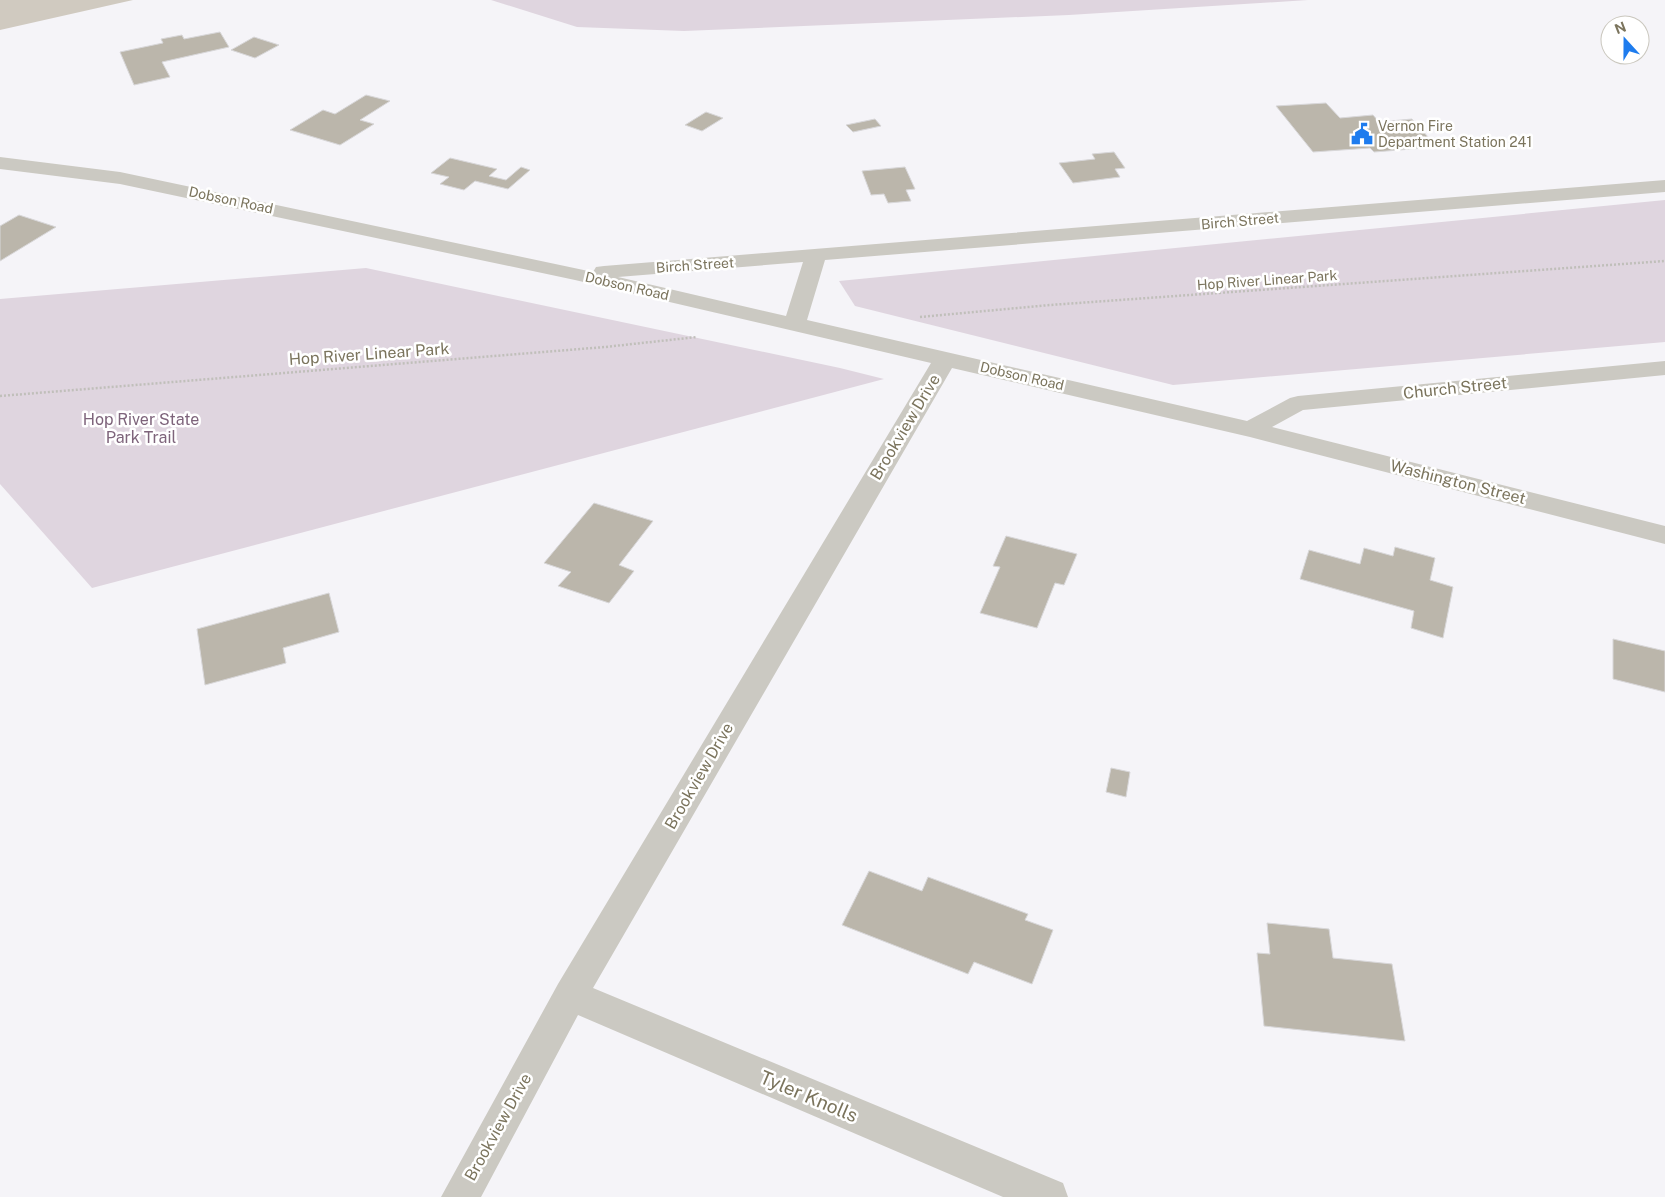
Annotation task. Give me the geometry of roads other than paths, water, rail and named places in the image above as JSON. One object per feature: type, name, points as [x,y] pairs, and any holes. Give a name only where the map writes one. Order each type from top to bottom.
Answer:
[{"type":"street","name":"Dobson Road","points":[[0,163],[120,178],[193,192],[794,323],[1250,429]]},
{"type":"street","name":"Birch Street","points":[[575,274],[1665,186]]},
{"type":"street","points":[[794,323],[816,255]]},
{"type":"street","name":"Brookview Drive","points":[[460,1197],[570,995],[945,358]]},
{"type":"street","name":"Church Street","points":[[1250,429],[1298,403],[1665,368]]},
{"type":"street","name":"Washington Street","points":[[1250,429],[1665,535]]},
{"type":"street","name":"Tyler Knolls","points":[[570,995],[1048,1197]]},
{"type":"place","name":"Vernon Fire Department Station 241","points":[[1362,134]]},
{"type":"park label","name":"Hop River State Park Trail","points":[[141,428]]}]
